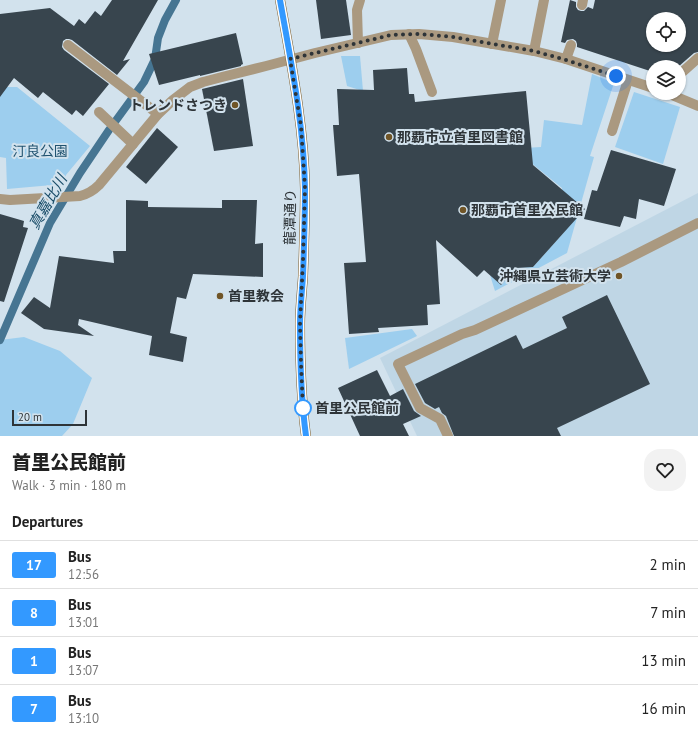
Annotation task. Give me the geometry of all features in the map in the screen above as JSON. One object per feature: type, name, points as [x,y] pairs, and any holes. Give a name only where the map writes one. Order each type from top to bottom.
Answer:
[{"type":"main road","name":"龍潭通り","points":[[280,0],[301,126],[305,188],[304,252],[300,323],[306,436]]},
{"type":"street","points":[[358,43],[357,10],[360,0]]},
{"type":"street","points":[[492,44],[501,0]]},
{"type":"street","points":[[534,51],[544,0]]},
{"type":"street","points":[[408,34],[416,49],[432,92]]},
{"type":"street","points":[[0,199],[10,200],[80,196],[92,192],[158,114],[190,87],[203,82],[290,59],[391,35],[420,34],[453,37],[534,51],[646,86]]},
{"type":"street","points":[[68,45],[158,114]]},
{"type":"street","points":[[566,60],[571,46]]},
{"type":"street","points":[[686,69],[698,58]]},
{"type":"street","points":[[612,131],[628,80]]},
{"type":"street","points":[[684,100],[698,106]]},
{"type":"street","points":[[99,112],[133,144]]},
{"type":"street","points":[[448,436],[440,419],[420,408],[398,364],[621,262],[698,223]]},
{"type":"shaded area","name":"沖縄県立芸術大学","points":[[698,193],[698,436],[417,436],[380,358]]},
{"type":"green space","points":[[341,56],[360,56],[363,91],[347,86]]},
{"type":"green space","points":[[592,74],[614,83],[590,156],[594,157],[567,253],[495,291],[490,275],[501,285],[516,268],[533,267],[565,231],[562,188],[525,158],[453,152],[541,147],[544,120],[582,125]]},
{"type":"green space","name":"汀良公園","points":[[0,82],[7,87],[17,87],[90,146],[66,175],[64,184],[7,189],[6,158],[0,157]]},
{"type":"green space","points":[[634,92],[646,96],[646,100],[659,100],[680,107],[663,164],[615,147]]},
{"type":"green space","points":[[412,329],[417,336],[349,369],[345,338]]},
{"type":"green space","points":[[24,337],[60,351],[92,378],[73,424],[62,436],[0,436],[0,340]]},
{"type":"building","points":[[112,0],[158,0],[123,61],[130,59],[117,75],[72,40],[66,39],[63,41],[62,47],[64,50],[109,84],[83,116],[76,110],[72,115],[43,92],[38,98],[14,78],[0,97],[0,14],[50,8],[74,26],[79,19],[85,24],[95,11],[101,16]]},
{"type":"building","points":[[316,0],[346,0],[351,35],[321,39]]},
{"type":"building","points":[[570,0],[576,2],[576,7],[578,10],[584,11],[588,7],[593,9],[595,0],[698,0],[698,52],[694,53],[686,60],[646,60],[646,70],[577,47],[576,41],[573,39],[567,40],[565,43],[561,42]]},
{"type":"building","points":[[236,33],[243,64],[241,66],[159,85],[149,54]]},
{"type":"building","name":"那覇市首里公民館","points":[[407,68],[409,94],[414,94],[415,102],[526,91],[533,165],[585,209],[533,267],[516,268],[501,285],[484,270],[477,277],[436,240],[440,304],[427,305],[428,325],[378,328],[379,332],[349,334],[344,263],[366,262],[359,174],[337,176],[333,125],[339,125],[337,89],[374,90],[373,70]]},
{"type":"building","points":[[243,79],[253,146],[214,151],[202,89]]},
{"type":"building","points":[[157,128],[178,147],[146,184],[126,167]]},
{"type":"building","points":[[611,150],[676,169],[664,206],[639,199],[636,219],[624,216],[620,227],[584,219],[592,190],[597,191]]},
{"type":"building","points":[[126,200],[148,201],[148,207],[222,208],[222,200],[257,200],[255,244],[263,243],[263,277],[193,274],[186,299],[177,297],[170,333],[187,337],[183,362],[149,355],[152,336],[79,319],[78,325],[94,336],[44,329],[21,313],[34,297],[50,308],[59,256],[114,263],[113,251],[126,251]]},
{"type":"building","points":[[0,214],[24,221],[23,227],[28,228],[4,302],[0,301]]},
{"type":"building","points":[[607,295],[650,384],[557,428],[561,436],[454,436],[446,416],[442,413],[439,407],[435,409],[425,403],[415,384],[516,335],[523,349],[567,328],[562,317]]},
{"type":"building","points":[[377,370],[390,396],[403,389],[414,411],[421,416],[403,424],[409,436],[360,436],[338,388]]},
{"type":"waterway","name":"真嘉比川","points":[[0,340],[50,223],[80,173],[144,82],[155,59],[158,38],[165,20],[176,0]]},
{"type":"bus line","name":"17","points":[[280,0],[301,126],[303,151],[305,188],[303,276],[300,323],[302,396],[306,436]]},
{"type":"place","name":"トレンドさつき","points":[[235,105]]},
{"type":"place","name":"那覇市立首里図書館","points":[[389,137]]},
{"type":"place","name":"那覇市首里公民館","points":[[463,210]]},
{"type":"place","name":"沖縄県立芸術大学","points":[[619,276]]},
{"type":"place","name":"首里教会","points":[[220,296]]},
{"type":"place","name":"首里公民館前","points":[[303,408]]},
{"type":"route","points":[[303,408],[300,323],[305,188],[301,126],[290,59],[391,35],[420,34],[453,37],[534,51],[616,76]]}]
